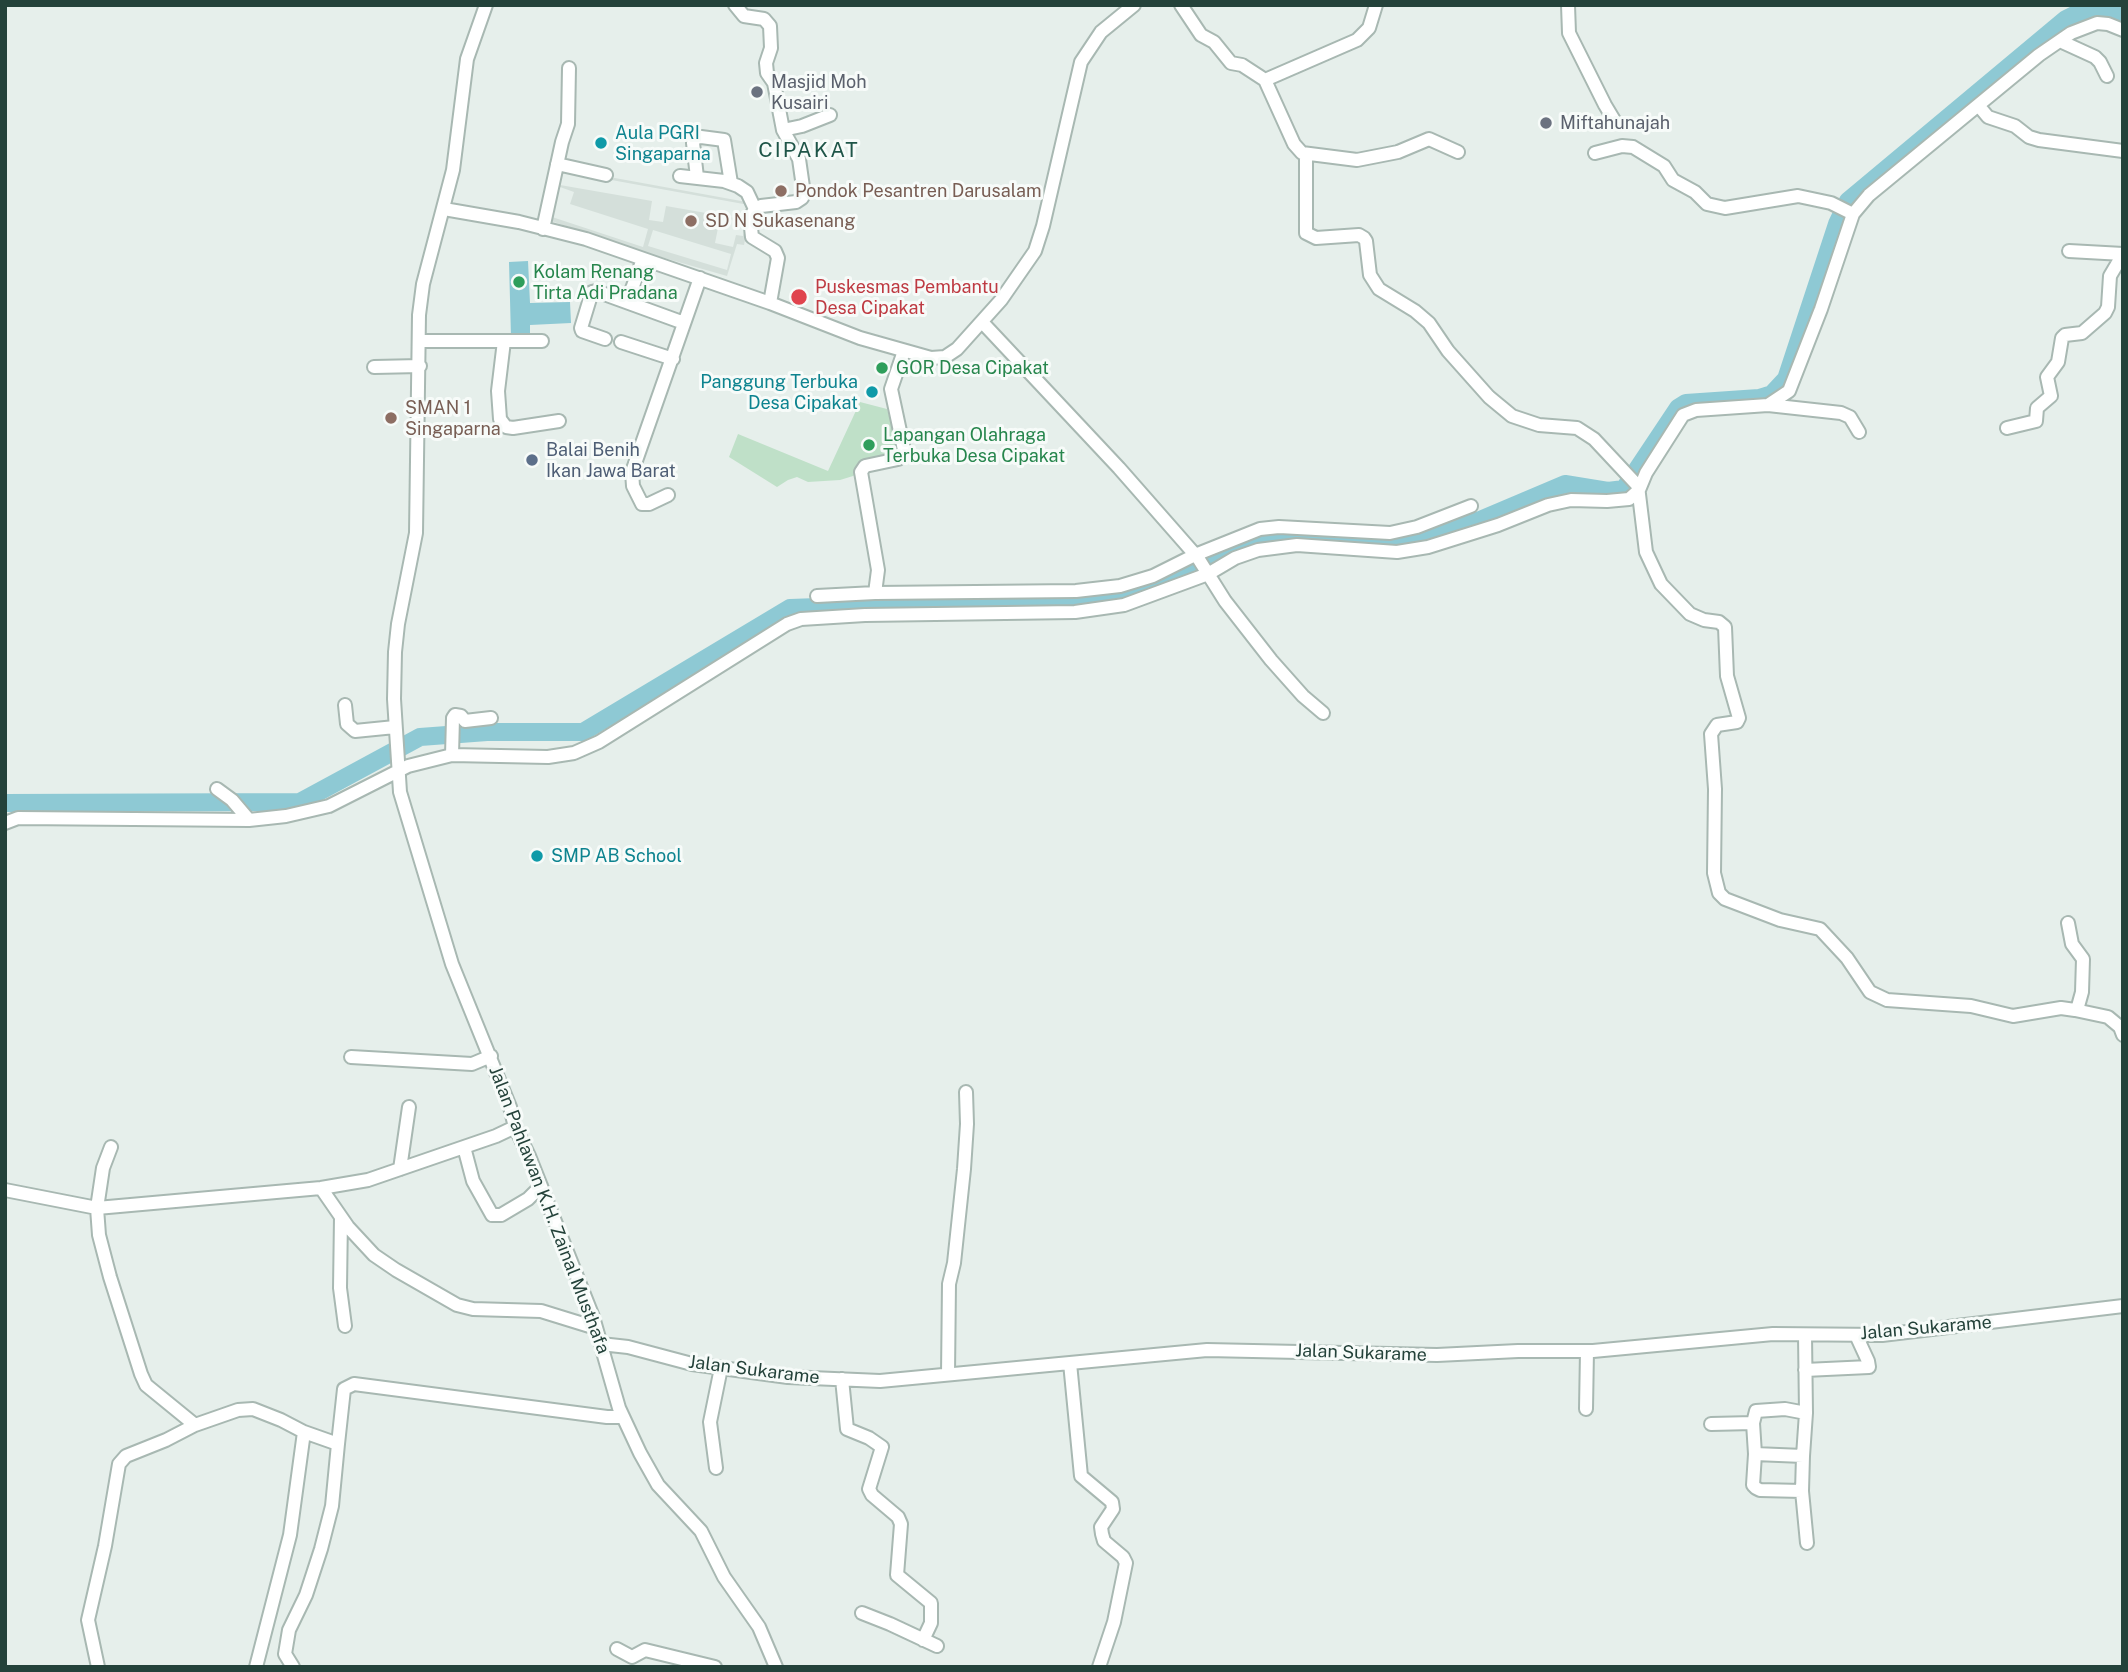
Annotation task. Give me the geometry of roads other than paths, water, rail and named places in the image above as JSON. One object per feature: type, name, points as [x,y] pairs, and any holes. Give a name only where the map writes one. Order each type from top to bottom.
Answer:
[{"type":"street","name":"Jalan Pahlawan K.H. Zainal Musthafa","points":[[486,5],[467,59],[453,170],[423,284],[419,341],[416,533],[395,653],[398,768],[405,814],[421,858],[452,964],[491,1056],[510,1107],[514,1127],[541,1186],[597,1328],[623,1417],[639,1453],[658,1485],[701,1531],[724,1577],[759,1627],[776,1667]]},
{"type":"street","points":[[735,5],[744,16],[764,19],[771,26],[767,73],[774,83],[783,130],[799,159],[804,194],[796,202],[761,205],[750,218],[752,237],[775,251],[778,258],[770,303]]},
{"type":"street","points":[[444,209],[519,222],[586,239],[770,303],[860,338],[931,358],[945,357],[957,349],[1014,284],[1035,251],[1081,62],[1101,32],[1134,5]]},
{"type":"street","points":[[1181,5],[1201,35],[1214,42],[1229,61],[1242,65],[1265,80],[1294,144],[1306,154],[1357,160],[1398,152],[1429,139],[1458,152]]},
{"type":"street","points":[[1265,80],[1357,40],[1369,28],[1376,5]]},
{"type":"street","points":[[1568,5],[1566,15],[1569,33],[1614,120]]},
{"type":"street","points":[[1768,405],[1782,398],[1794,382],[1847,211],[2071,33],[2097,23],[2123,30]]},
{"type":"street","points":[[2060,41],[2095,57],[2107,76]]},
{"type":"street","points":[[543,229],[568,124],[569,68]]},
{"type":"street","points":[[1978,105],[1988,117],[2015,127],[2029,137],[2123,151]]},
{"type":"street","points":[[783,130],[830,116]]},
{"type":"street","points":[[697,177],[693,143],[695,138],[724,140],[731,183]]},
{"type":"street","points":[[1595,153],[1622,146],[1633,147],[1664,166],[1673,180],[1695,192],[1707,204],[1725,208],[1798,197],[1847,211]]},
{"type":"street","points":[[1306,154],[1306,233],[1316,237],[1359,235],[1364,238],[1370,275],[1379,289],[1429,323],[1448,351],[1489,397],[1512,416],[1539,425],[1577,428],[1594,439],[1634,484],[1646,552],[1661,583],[1690,614],[1719,622],[1725,627],[1727,676],[1739,718],[1737,722],[1717,725],[1711,734],[1715,789],[1714,873],[1718,893],[1724,899],[1780,920],[1820,929],[1847,958],[1870,992],[1887,1000],[1972,1006],[2013,1016],[2061,1008],[2077,1010],[2108,1017],[2120,1027],[2123,1035]]},
{"type":"street","points":[[557,164],[606,175]]},
{"type":"street","points":[[680,176],[731,183],[747,192],[755,209]]},
{"type":"street","points":[[2007,428],[2036,421],[2038,408],[2050,396],[2047,377],[2058,362],[2062,338],[2082,333],[2105,313],[2108,307],[2110,276],[2123,254],[2069,251]]},
{"type":"street","points":[[627,302],[643,259]]},
{"type":"street","points":[[668,495],[649,504],[642,504],[633,486],[632,472],[700,278]]},
{"type":"street","points":[[605,339],[580,328],[592,292],[596,291],[684,323]]},
{"type":"street","points":[[982,321],[1119,468],[1202,564],[1225,601],[1271,660],[1323,713]]},
{"type":"street","points":[[419,341],[542,341]]},
{"type":"street","points":[[504,341],[498,391],[500,419],[506,427],[513,428],[559,421]]},
{"type":"street","points":[[621,342],[673,359]]},
{"type":"street","points":[[864,613],[867,594],[878,570],[861,472],[865,466],[898,459],[904,450],[891,389],[904,351]]},
{"type":"street","points":[[374,367],[419,366]]},
{"type":"street","points":[[817,596],[1076,591],[1120,586],[1273,547],[1297,545],[1397,552],[1428,547],[1498,525],[1548,505],[1571,500],[1629,499],[1634,484],[1646,473],[1684,415],[1696,410],[1768,405],[1841,413],[1850,417],[1859,432]]},
{"type":"street","points":[[5,823],[18,818],[286,816],[328,806],[398,768],[452,748],[548,757],[573,753],[598,742],[787,624],[801,619],[864,613],[1075,612],[1124,605],[1202,564],[1260,529],[1279,527],[1367,534],[1390,533],[1417,527],[1471,506]]},
{"type":"street","points":[[345,705],[347,724],[355,731],[396,731]]},
{"type":"street","points":[[452,748],[455,716],[461,716],[465,721],[491,718]]},
{"type":"street","points":[[216,789],[232,800],[246,816]]},
{"type":"street","points":[[2068,923],[2072,943],[2083,959],[2082,992],[2077,1010]]},
{"type":"street","points":[[351,1057],[471,1064],[491,1056]]},
{"type":"street","points":[[948,1374],[949,1284],[954,1263],[964,1169],[966,1092]]},
{"type":"street","points":[[400,1169],[409,1107]]},
{"type":"street","points":[[5,1190],[97,1208],[321,1188],[368,1180],[496,1136],[514,1127]]},
{"type":"street","points":[[111,1147],[103,1168],[97,1208],[99,1235],[110,1278],[141,1374],[156,1395],[195,1425]]},
{"type":"street","points":[[464,1147],[475,1187],[492,1214],[501,1215],[528,1199],[541,1186]]},
{"type":"street","points":[[321,1188],[357,1238],[374,1255],[457,1305],[473,1309],[541,1311],[597,1328]]},
{"type":"street","points":[[341,1217],[340,1288],[345,1326]]},
{"type":"street","name":"Jalan Sukarame","points":[[601,1344],[628,1347],[692,1364],[788,1377],[880,1381],[1207,1350],[1437,1355],[1587,1351],[1760,1335],[1882,1335],[2123,1306]]},
{"type":"street","points":[[1805,1335],[1806,1413],[1802,1491],[1807,1542]]},
{"type":"street","points":[[1805,1370],[1869,1367],[1856,1335]]},
{"type":"street","points":[[1586,1409],[1587,1351]]},
{"type":"street","points":[[1070,1363],[1081,1476],[1112,1502],[1113,1509],[1101,1527],[1102,1534],[1104,1541],[1124,1557],[1126,1563],[1114,1622],[1099,1667]]},
{"type":"street","points":[[716,1468],[710,1422],[721,1368]]},
{"type":"street","points":[[842,1379],[847,1429],[882,1447],[869,1489],[872,1495],[893,1512],[901,1524],[897,1575],[931,1602],[931,1623],[923,1640]]},
{"type":"street","points":[[293,1667],[285,1654],[289,1630],[306,1595],[332,1506],[344,1389],[354,1384],[623,1417]]},
{"type":"street","points":[[98,1667],[88,1620],[105,1546],[119,1464],[126,1456],[195,1425],[238,1410],[253,1409],[338,1444]]},
{"type":"street","points":[[1802,1491],[1760,1490],[1753,1485],[1755,1454],[1752,1423],[1756,1411],[1760,1409],[1785,1409],[1806,1413]]},
{"type":"street","points":[[1711,1424],[1752,1423]]},
{"type":"street","points":[[256,1667],[290,1535],[304,1432]]},
{"type":"street","points":[[1755,1454],[1803,1456]]},
{"type":"street","points":[[862,1614],[937,1646]]},
{"type":"street","points":[[617,1649],[632,1657],[645,1650],[715,1667]]},
{"type":"water","name":"Kolam Renang Tirta Adi Pradana","points":[[528,261],[530,303],[570,302],[571,323],[530,325],[530,337],[511,337],[509,262]]},
{"type":"waterway","points":[[5,803],[300,802],[420,737],[487,732],[583,732],[790,608],[1127,596],[1264,536],[1286,535],[1393,544],[1412,541],[1480,520],[1565,484],[1608,491],[1624,489],[1678,408],[1686,403],[1759,398],[1772,394],[1786,379],[1837,224],[1848,201],[2066,19],[2089,11],[2123,15]]},
{"type":"place","name":"Masjid Moh Kusairi","points":[[757,92]]},
{"type":"place","name":"Miftahunajah","points":[[1546,123]]},
{"type":"place","name":"Aula PGRI Singaparna","points":[[601,143]]},
{"type":"place","name":"Pondok Pesantren Darusalam","points":[[781,191]]},
{"type":"place","name":"SD N Sukasenang","points":[[691,221]]},
{"type":"place","name":"Kolam Renang Tirta Adi Pradana","points":[[519,282]]},
{"type":"place","name":"Puskesmas Pembantu Desa Cipakat","points":[[799,297]]},
{"type":"place","name":"GOR Desa Cipakat","points":[[882,368]]},
{"type":"place","name":"Panggung Terbuka Desa Cipakat","points":[[872,392]]},
{"type":"place","name":"SMAN 1 Singaparna","points":[[391,418]]},
{"type":"place","name":"Lapangan Olahraga Terbuka Desa Cipakat","points":[[869,445]]},
{"type":"place","name":"Balai Benih Ikan Jawa Barat","points":[[532,460]]},
{"type":"place","name":"SMP AB School","points":[[537,856]]},
{"type":"district","name":"CIPAKAT","points":[[809,151]]}]
